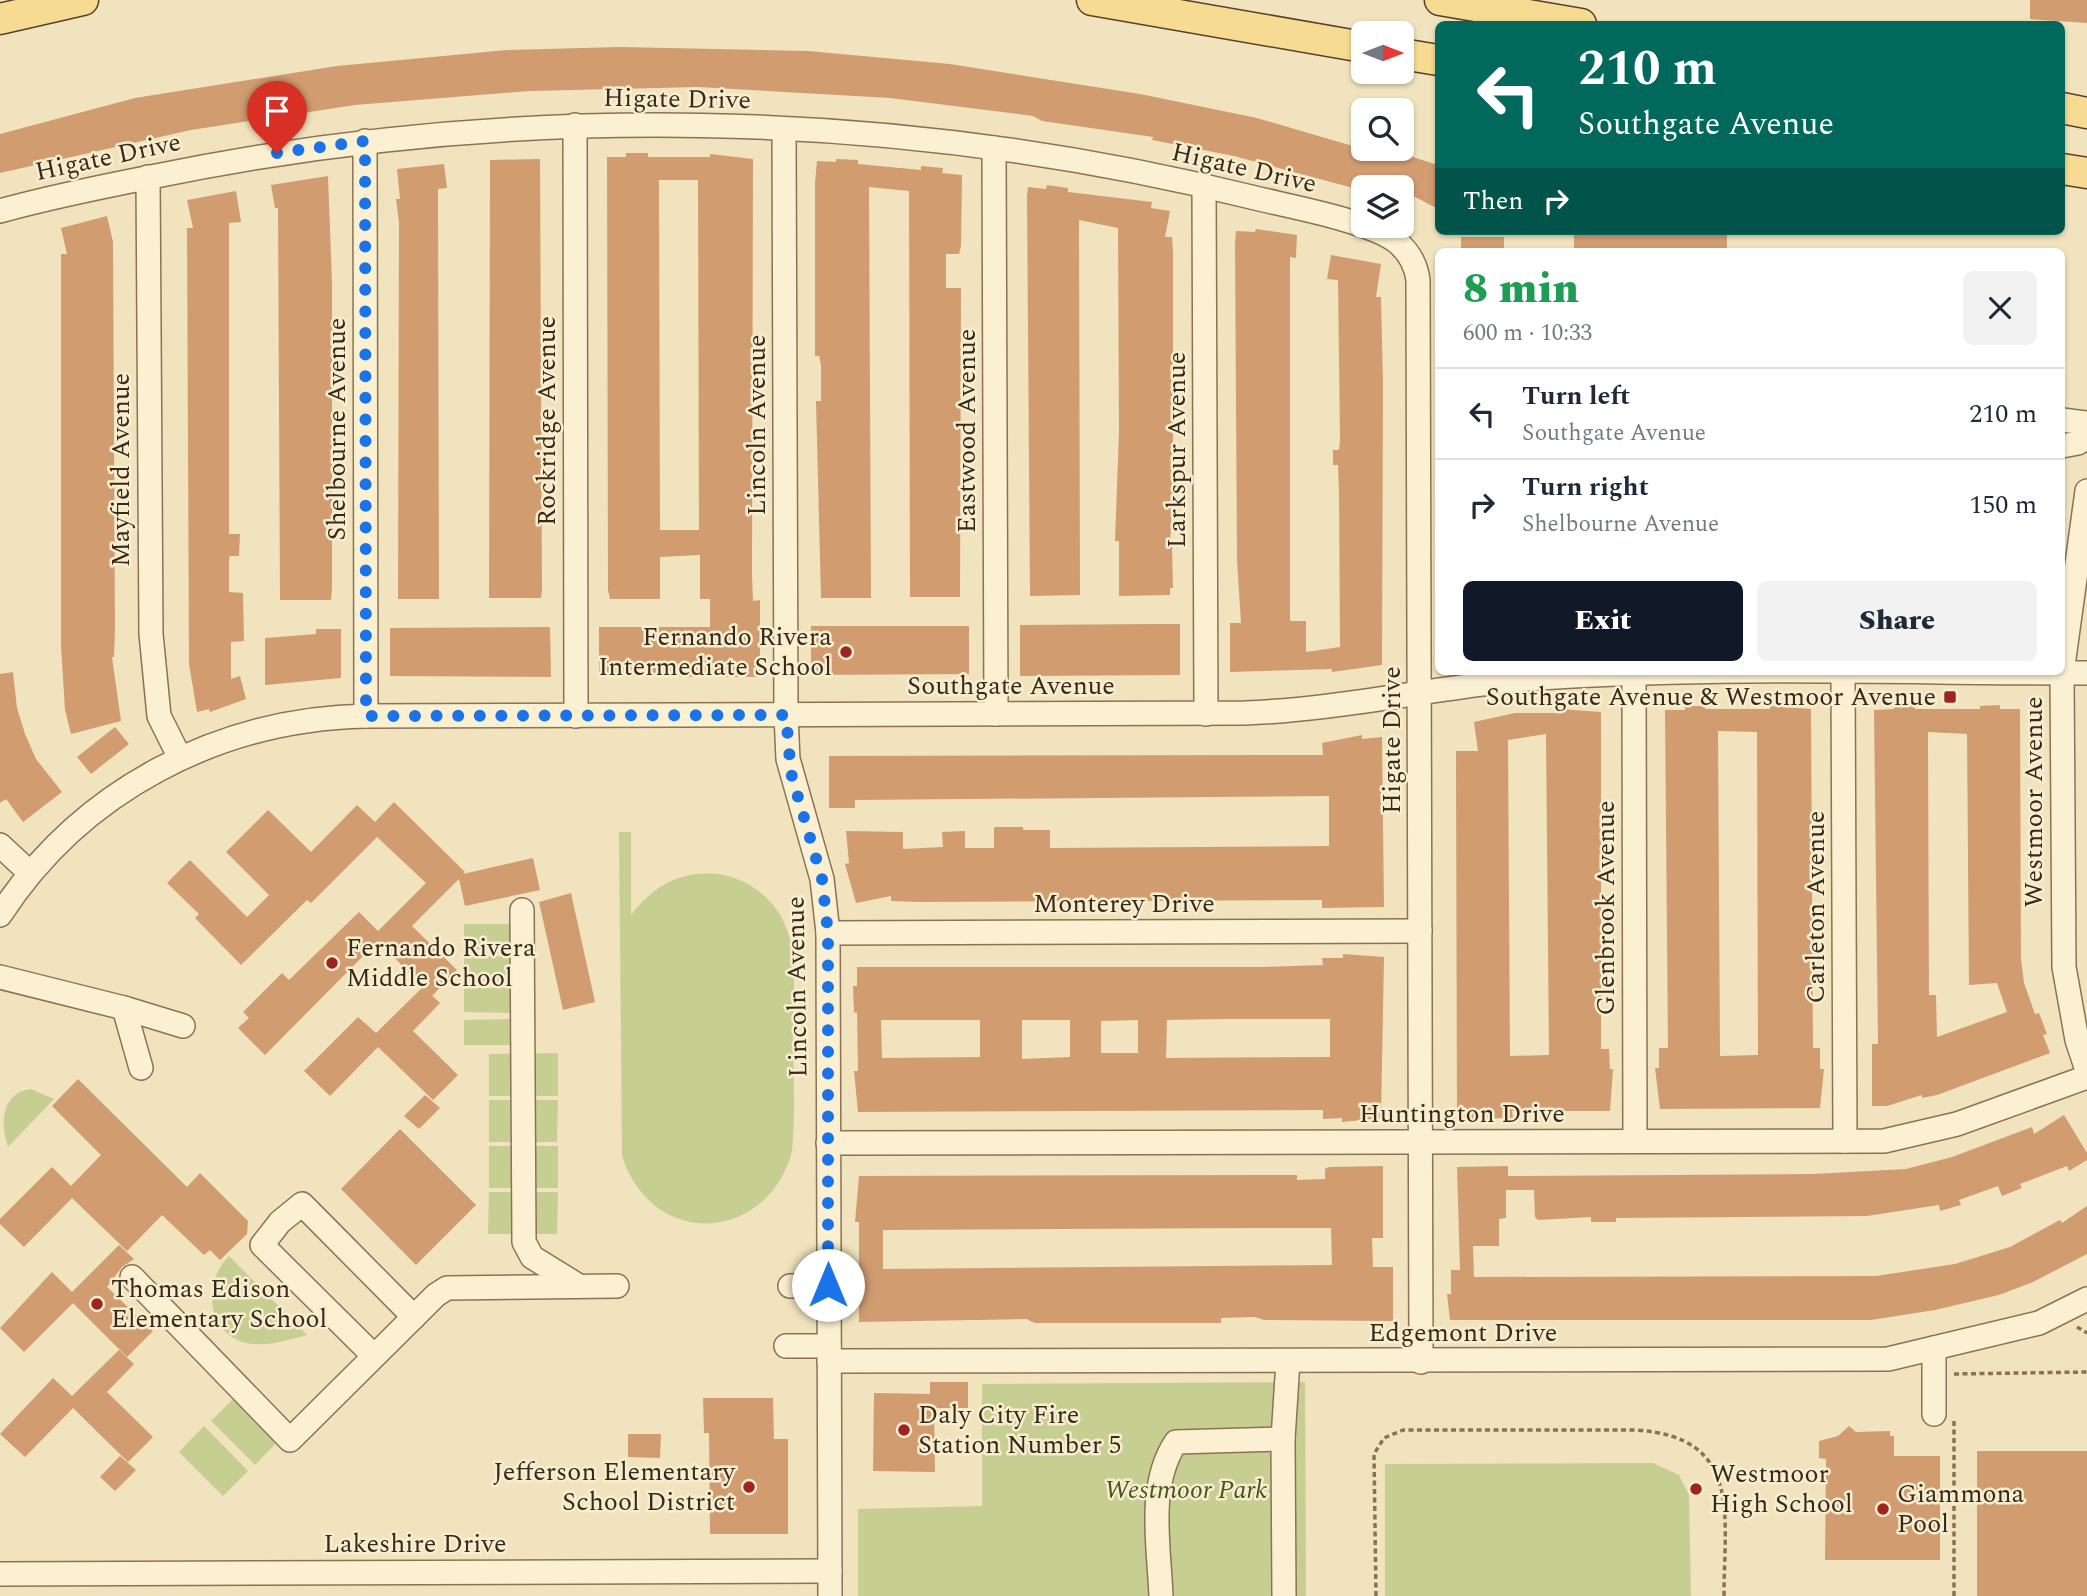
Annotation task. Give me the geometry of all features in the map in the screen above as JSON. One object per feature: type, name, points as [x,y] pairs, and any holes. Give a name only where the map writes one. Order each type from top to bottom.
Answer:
[{"type":"main road","points":[[0,19],[83,0]]},
{"type":"main road","points":[[1092,0],[1351,45]]},
{"type":"main road","points":[[1440,0],[1563,21]]},
{"type":"main road","points":[[1414,56],[1435,60]]},
{"type":"main road","points":[[2065,109],[2087,113]]},
{"type":"main road","points":[[2065,169],[2087,173]]},
{"type":"street","name":"Higate Drive","points":[[0,211],[231,160],[365,141],[575,125],[708,125],[863,133],[994,148],[1204,185],[1382,233],[1403,247],[1415,267],[1418,280],[1421,1362]]},
{"type":"street","name":"Rockridge Avenue","points":[[575,125],[576,716]]},
{"type":"street","name":"Lincoln Avenue","points":[[784,130],[786,715],[790,768],[822,879],[828,933],[830,1596]]},
{"type":"street","name":"Shelbourne Avenue","points":[[365,141],[366,716]]},
{"type":"street","name":"Eastwood Avenue","points":[[994,148],[996,714]]},
{"type":"street","name":"Mayfield Avenue","points":[[148,177],[150,634],[159,716],[180,758]]},
{"type":"street","name":"Larkspur Avenue","points":[[1204,185],[1206,714]]},
{"type":"street","points":[[2065,420],[2087,423]]},
{"type":"street","points":[[2065,445],[2078,443],[2087,436]]},
{"type":"street","name":"Westmoor Avenue","points":[[2065,651],[2087,491]]},
{"type":"street","name":"Southgate Avenue","points":[[2065,673],[2087,673]]},
{"type":"street","name":"Southgate Avenue","points":[[0,915],[30,873],[59,842],[93,813],[142,778],[180,758],[272,726],[366,716],[1206,714],[1306,709],[1520,680],[1615,675]]},
{"type":"street","name":"Glenbrook Avenue","points":[[1634,675],[1635,1141]]},
{"type":"street","name":"Carleton Avenue","points":[[1843,675],[1845,1141]]},
{"type":"street","name":"Westmoor Avenue","points":[[2062,675],[2064,967],[2077,1040],[2087,1070]]},
{"type":"street","points":[[0,845],[30,873]]},
{"type":"street","points":[[522,910],[524,1242],[532,1257],[579,1286]]},
{"type":"street","name":"Monterey Drive","points":[[828,933],[1420,931]]},
{"type":"street","points":[[0,977],[124,1008],[183,1026]]},
{"type":"street","points":[[124,1008],[141,1068]]},
{"type":"street","name":"Huntington Drive","points":[[828,1143],[1884,1141],[1922,1134],[2087,1077]]},
{"type":"street","points":[[374,1356],[262,1245],[281,1222],[302,1204],[414,1317]]},
{"type":"street","points":[[132,1277],[290,1440],[414,1317],[447,1288],[617,1286]]},
{"type":"street","points":[[790,1286],[828,1285]]},
{"type":"street","name":"Edgemont Drive","points":[[786,1346],[829,1354],[1288,1361],[1888,1359],[2039,1323],[2087,1299]]},
{"type":"street","points":[[1934,1348],[1944,1415]]},
{"type":"street","points":[[1284,1596],[1283,1439],[1288,1361]]},
{"type":"street","points":[[1161,1596],[1158,1491],[1164,1460],[1176,1442],[1283,1439]]},
{"type":"street","name":"Lakeshire Drive","points":[[0,1574],[151,1585],[830,1571]]},
{"type":"path","points":[[1954,1388],[1954,1374],[2087,1372]]},
{"type":"path","points":[[1944,1415],[1954,1596]]},
{"type":"path","points":[[1376,1596],[1374,1454],[1384,1438],[1403,1430],[1636,1430],[1666,1432],[1685,1439],[1713,1465],[1723,1492],[1724,1596]]},
{"type":"green space","points":[[619,832],[631,832],[631,915],[658,888],[668,883],[691,875],[717,874],[739,880],[759,891],[775,907],[790,939],[794,977],[792,1152],[778,1182],[759,1205],[735,1218],[708,1223],[682,1220],[658,1208],[637,1186],[622,1156]]},
{"type":"green space","points":[[464,924],[514,924],[514,950],[464,949]]},
{"type":"green space","points":[[464,956],[515,956],[514,981],[464,980]]},
{"type":"green space","points":[[464,988],[514,988],[514,1013],[464,1012]]},
{"type":"green space","points":[[514,1019],[513,1045],[464,1045],[464,1020]]},
{"type":"green space","points":[[558,1053],[558,1096],[489,1096],[489,1054]]},
{"type":"green space","points":[[31,1089],[54,1099],[8,1147],[4,1128],[5,1110],[14,1096]]},
{"type":"green space","points":[[489,1100],[558,1100],[557,1142],[489,1142]]},
{"type":"green space","points":[[489,1146],[558,1146],[558,1188],[489,1188]]},
{"type":"green space","points":[[489,1192],[558,1192],[557,1234],[488,1234]]},
{"type":"green space","points":[[229,1256],[307,1335],[280,1342],[253,1344],[238,1340],[226,1332],[213,1309],[212,1295],[214,1281]]},
{"type":"green space","name":"Westmoor Park","points":[[1305,1382],[1306,1596],[858,1596],[858,1509],[982,1506],[982,1384]]},
{"type":"green space","points":[[236,1396],[280,1439],[255,1465],[211,1421]]},
{"type":"green space","points":[[204,1426],[248,1471],[223,1496],[179,1452]]},
{"type":"green space","points":[[1653,1463],[1679,1475],[1689,1495],[1691,1596],[1385,1596],[1385,1464]]},
{"type":"building","points":[[2030,0],[2087,0],[2087,23],[2030,19]]},
{"type":"building","points":[[620,47],[808,51],[950,64],[1140,94],[1257,118],[1351,145],[1351,161],[1414,161],[1414,157],[1435,164],[1435,207],[1414,196],[1414,175],[1351,175],[1351,187],[1234,156],[1152,140],[1153,137],[1042,121],[1033,116],[890,98],[698,87],[530,91],[355,105],[191,130],[0,173],[0,134],[135,98],[337,66],[507,50]]},
{"type":"building","points":[[626,153],[648,153],[648,157],[710,157],[710,154],[753,159],[752,575],[753,601],[760,600],[760,677],[599,676],[599,627],[710,627],[710,599],[700,599],[700,555],[660,557],[660,599],[610,599],[608,590],[607,157],[626,157]],"holes":[[[659,180],[698,180],[699,530],[660,530]]]},
{"type":"building","points":[[540,159],[542,590],[541,598],[489,598],[490,160]]},
{"type":"building","points":[[836,159],[858,160],[858,164],[921,170],[921,166],[943,168],[942,173],[962,175],[961,246],[959,254],[946,254],[946,288],[961,288],[960,597],[910,597],[909,191],[869,187],[871,598],[821,598],[816,401],[821,401],[821,365],[819,356],[815,356],[815,183],[817,161],[836,162]]},
{"type":"building","points":[[444,164],[447,188],[438,189],[439,599],[398,599],[399,222],[396,199],[400,199],[397,169]]},
{"type":"building","points":[[328,176],[332,282],[331,600],[280,600],[278,208],[275,208],[271,185]]},
{"type":"building","points":[[1047,185],[1068,188],[1068,192],[1152,202],[1151,208],[1170,211],[1165,237],[1172,237],[1173,252],[1173,477],[1170,546],[1173,588],[1170,588],[1170,595],[1119,596],[1119,541],[1115,541],[1119,432],[1118,228],[1079,220],[1080,595],[1030,596],[1027,196],[1028,187],[1046,189]]},
{"type":"building","points":[[236,191],[241,222],[229,223],[229,534],[240,534],[239,556],[230,556],[229,559],[229,592],[243,593],[244,641],[231,642],[231,679],[240,676],[246,699],[210,712],[209,709],[197,712],[189,664],[187,228],[193,228],[187,200]]},
{"type":"building","points":[[107,216],[113,242],[115,630],[112,657],[121,721],[71,734],[65,710],[61,646],[61,254],[67,254],[61,228]]},
{"type":"building","points":[[1256,229],[1297,235],[1296,258],[1290,257],[1290,621],[1306,621],[1306,652],[1340,647],[1338,465],[1333,465],[1333,450],[1339,450],[1340,440],[1338,280],[1327,279],[1331,255],[1381,264],[1376,297],[1381,297],[1383,384],[1382,665],[1332,672],[1332,669],[1230,672],[1230,623],[1241,623],[1237,560],[1235,245],[1236,231],[1255,232]]},
{"type":"building","points":[[1574,235],[1727,235],[1727,248],[1574,248]]},
{"type":"building","points":[[1461,237],[1504,237],[1504,248],[1461,248]]},
{"type":"building","points":[[1180,624],[1180,675],[1020,676],[1020,625]]},
{"type":"building","points":[[811,626],[969,626],[969,674],[811,675]]},
{"type":"building","points":[[550,627],[551,677],[390,676],[390,628]]},
{"type":"building","points":[[316,629],[341,629],[341,678],[265,685],[265,638],[316,634]]},
{"type":"building","points":[[13,672],[17,708],[25,734],[36,759],[62,792],[23,822],[6,799],[0,803],[0,674]]},
{"type":"building","points":[[1894,705],[1915,705],[1915,709],[1980,709],[1980,706],[2000,705],[2000,709],[2020,709],[2021,959],[2024,983],[2035,1014],[2039,1013],[2047,1034],[2043,1035],[2050,1053],[1937,1095],[1922,1098],[1922,1095],[1887,1106],[1872,1106],[1872,1044],[1878,1044],[1874,710],[1894,709]],"holes":[[[1928,732],[1967,734],[1969,985],[1997,983],[2007,1012],[1937,1037],[1936,995],[1929,995]]]},
{"type":"building","points":[[1685,706],[1705,706],[1705,709],[1770,709],[1770,706],[1811,709],[1813,1048],[1820,1048],[1820,1069],[1824,1069],[1820,1108],[1660,1109],[1655,1068],[1659,1068],[1659,1048],[1668,1048],[1665,710],[1685,710]],"holes":[[[1718,731],[1757,732],[1758,1055],[1720,1056]]]},
{"type":"building","points":[[1560,709],[1601,712],[1601,1049],[1609,1049],[1610,1069],[1613,1069],[1610,1111],[1512,1111],[1513,1118],[1457,1119],[1456,751],[1478,751],[1474,722],[1515,713],[1560,713]],"holes":[[[1546,734],[1549,1055],[1510,1056],[1508,740]]]},
{"type":"building","points":[[115,727],[129,744],[91,774],[77,757]]},
{"type":"building","points":[[1362,735],[1362,739],[1382,737],[1384,907],[1322,908],[1322,900],[918,902],[891,901],[891,896],[856,903],[845,864],[849,863],[846,831],[903,832],[903,849],[943,847],[942,832],[965,831],[965,848],[994,848],[994,827],[1050,830],[1050,848],[1329,846],[1329,796],[855,800],[855,808],[829,808],[829,756],[1323,755],[1322,743]]},
{"type":"building","points":[[394,802],[465,872],[463,874],[533,858],[540,890],[465,906],[459,879],[412,926],[457,970],[432,996],[378,941],[265,1055],[238,1028],[249,1018],[243,1012],[282,973],[289,980],[359,912],[378,931],[426,883],[377,837],[311,903],[307,900],[241,965],[195,918],[199,914],[167,883],[190,860],[247,917],[269,895],[226,852],[268,810],[311,852],[357,805],[375,822]]},
{"type":"building","points":[[571,893],[595,1002],[563,1010],[539,902]]},
{"type":"building","points":[[1343,954],[1384,957],[1381,1118],[1342,1122],[1342,1118],[1323,1119],[1323,1110],[858,1112],[854,1071],[858,1071],[857,1012],[854,1013],[853,986],[857,986],[857,967],[1263,967],[1323,965],[1322,958],[1343,958]],"holes":[[[1330,1019],[1330,1057],[1166,1058],[1167,1020]],[[881,1020],[980,1020],[980,1057],[882,1058]],[[1022,1020],[1070,1020],[1070,1057],[1022,1059]],[[1138,1020],[1138,1053],[1101,1053],[1101,1021]]]},
{"type":"building","points":[[423,987],[440,1003],[413,1031],[458,1075],[433,1100],[378,1047],[330,1096],[304,1071],[358,1017],[376,1033]]},
{"type":"building","points":[[78,1079],[187,1187],[200,1173],[248,1221],[247,1234],[220,1260],[210,1250],[204,1255],[162,1215],[127,1251],[72,1198],[24,1247],[0,1224],[0,1219],[52,1167],[71,1186],[101,1155],[52,1106]]},
{"type":"building","points":[[425,1095],[440,1108],[419,1129],[404,1116]]},
{"type":"building","points":[[2064,1115],[2087,1153],[2087,1160],[2069,1171],[2067,1166],[2020,1184],[2022,1188],[2002,1196],[1998,1186],[1959,1200],[1961,1205],[1940,1211],[1939,1205],[1867,1216],[1616,1218],[1616,1222],[1591,1222],[1591,1217],[1538,1220],[1535,1217],[1534,1190],[1506,1190],[1506,1218],[1499,1219],[1499,1246],[1473,1246],[1474,1277],[1876,1276],[1955,1264],[2010,1247],[2060,1220],[2062,1223],[2087,1206],[2087,1254],[2033,1282],[1999,1295],[1935,1310],[1871,1320],[1450,1320],[1447,1294],[1451,1294],[1451,1270],[1460,1270],[1457,1167],[1508,1166],[1508,1176],[1813,1174],[1906,1169],[1952,1157],[2032,1127],[2034,1134]]},
{"type":"building","points":[[400,1129],[476,1205],[416,1265],[341,1189]]},
{"type":"building","points":[[1383,1166],[1383,1238],[1372,1238],[1373,1267],[1393,1267],[1393,1321],[1264,1320],[1255,1317],[1221,1318],[1221,1323],[1035,1323],[1026,1319],[859,1322],[859,1303],[854,1303],[854,1280],[859,1280],[859,1222],[855,1222],[859,1176],[1297,1175],[1297,1180],[1325,1179],[1325,1169]],"holes":[[[1331,1228],[1332,1265],[883,1269],[883,1230]]]},
{"type":"building","points":[[119,1245],[134,1259],[122,1267],[107,1287],[153,1331],[127,1357],[73,1303],[24,1352],[0,1328],[52,1272],[72,1292]]},
{"type":"building","points":[[119,1350],[134,1364],[107,1392],[153,1437],[128,1462],[73,1408],[25,1457],[0,1434],[53,1378],[72,1396]]},
{"type":"building","name":"Daly City Fire Station Number 5","points":[[930,1382],[968,1382],[968,1408],[934,1408],[935,1472],[873,1471],[874,1393],[930,1394]]},
{"type":"building","name":"Jefferson Elementary School District","points":[[703,1398],[773,1398],[774,1439],[788,1439],[788,1534],[710,1534],[709,1433],[704,1433]]},
{"type":"building","name":"Giammona Pool","points":[[1849,1426],[1856,1432],[1890,1431],[1890,1436],[1894,1436],[1894,1456],[1940,1456],[1940,1560],[1825,1560],[1826,1459],[1819,1458],[1819,1441],[1838,1436]]},
{"type":"building","points":[[628,1434],[661,1434],[660,1458],[628,1457]]},
{"type":"building","points":[[1977,1451],[2087,1451],[2087,1596],[1977,1596]]},
{"type":"building","points":[[120,1456],[136,1470],[115,1491],[100,1477]]},
{"type":"place","name":"Fernando Rivera Intermediate School","points":[[846,652]]},
{"type":"place","name":"Southgate Avenue & Westmoor Avenue","points":[[1950,697]]},
{"type":"place","name":"Fernando Rivera Middle School","points":[[332,963]]},
{"type":"place","name":"Thomas Edison Elementary School","points":[[97,1304]]},
{"type":"place","name":"Daly City Fire Station Number 5","points":[[904,1430]]},
{"type":"place","name":"Jefferson Elementary School District","points":[[749,1487]]},
{"type":"place","name":"Westmoor High School","points":[[1696,1489]]},
{"type":"place","name":"Giammona Pool","points":[[1883,1509]]},
{"type":"route","points":[[277,153],[365,141],[366,716],[786,715],[791,773],[822,879],[828,933],[828,1285]]}]
